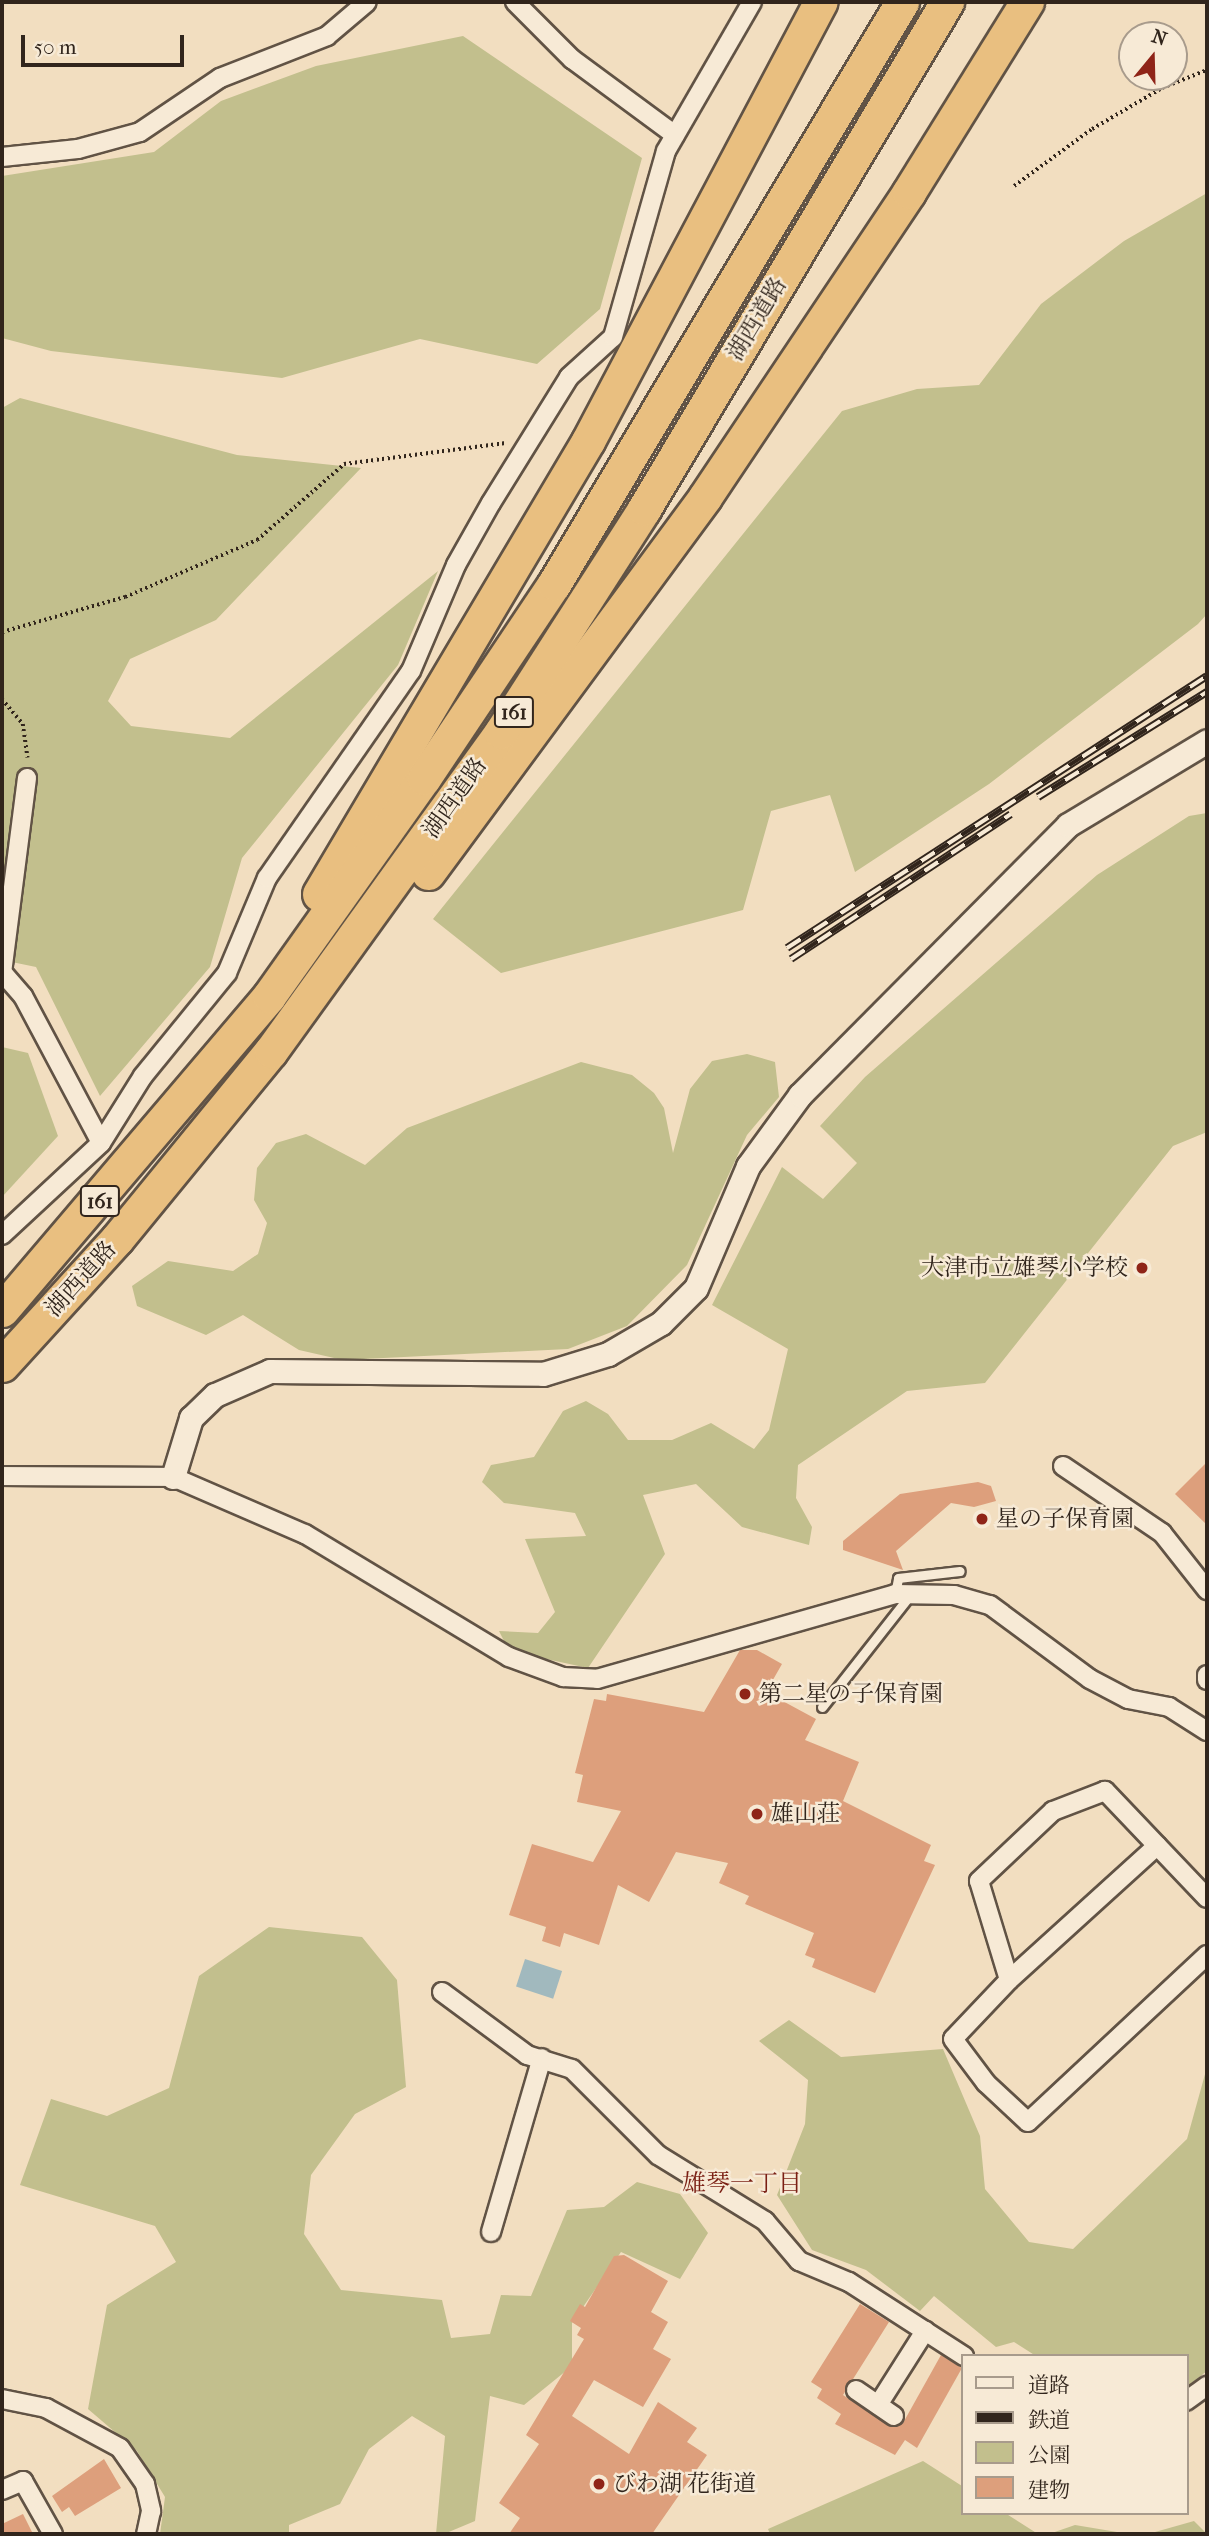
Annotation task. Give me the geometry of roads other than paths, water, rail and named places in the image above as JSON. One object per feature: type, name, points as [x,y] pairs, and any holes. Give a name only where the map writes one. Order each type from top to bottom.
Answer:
[{"type":"highway","points":[[194,1087],[503,592],[820,2]]},
{"type":"highway","name":"湖西道路","points":[[2,1310],[194,1087],[334,909],[554,584],[902,2]]},
{"type":"highway","name":"湖西道路","points":[[2,1365],[117,1239],[271,1051],[501,732],[644,509],[947,2]]},
{"type":"highway","points":[[271,1051],[490,795],[616,621],[909,192],[1027,2]]},
{"type":"street","points":[[2,157],[78,149],[140,132],[220,78],[327,36],[367,2]]},
{"type":"street","points":[[515,2],[572,59],[675,135]]},
{"type":"street","points":[[2,1235],[101,1143],[144,1076],[227,973],[267,878],[411,671],[456,565],[569,377],[613,337],[675,135],[752,2]]},
{"type":"street","points":[[173,1477],[191,1418],[215,1395],[270,1371],[543,1374],[608,1354],[662,1323],[695,1288],[748,1166],[800,1095],[1068,825],[1207,741]]},
{"type":"street","points":[[27,778],[2,972],[23,996],[101,1143]]},
{"type":"street","points":[[1063,1466],[1162,1532],[1207,1590]]},
{"type":"street","points":[[2,1476],[173,1477],[305,1534],[509,1657],[563,1677],[597,1679],[904,1593],[990,1605],[1090,1679],[1128,1699],[1169,1707],[1207,1731]]},
{"type":"street","points":[[1009,1980],[979,1881],[1053,1811],[1105,1791],[1207,1898]]},
{"type":"street","points":[[1157,1846],[1009,1980],[953,2039],[986,2083],[1028,2122],[1207,1955]]},
{"type":"street","points":[[442,1992],[527,2055],[572,2069],[657,2155],[765,2221],[799,2260],[849,2282],[961,2354]]},
{"type":"street","points":[[491,2232],[542,2058]]},
{"type":"street","points":[[878,2406],[925,2331]]},
{"type":"street","points":[[1188,2400],[1207,2386]]},
{"type":"street","points":[[856,2390],[894,2416]]},
{"type":"street","points":[[2,2399],[46,2408],[120,2448],[145,2484],[151,2511],[146,2534]]},
{"type":"street","points":[[2,2490],[23,2481],[53,2534]]},
{"type":"lane","points":[[822,1707],[904,1593],[898,1578],[960,1571]]},
{"type":"water","points":[[525,1959],[562,1971],[553,1999],[516,1987]]},
{"type":"railway","points":[[787,948],[1207,676]]},
{"type":"railway","points":[[1038,797],[1207,692]]},
{"type":"railway","points":[[791,959],[1011,814]]},
{"type":"place","name":"大津市立雄琴小学校","points":[[1142,1268]]},
{"type":"place","name":"星の子保育園","points":[[982,1519]]},
{"type":"place","name":"第二星の子保育園","points":[[745,1694]]},
{"type":"place","name":"雄山荘","points":[[757,1814]]},
{"type":"place","name":"びわ湖 花街道","points":[[599,2484]]},
{"type":"district","name":"雄琴一丁目","points":[[742,2184]]}]
